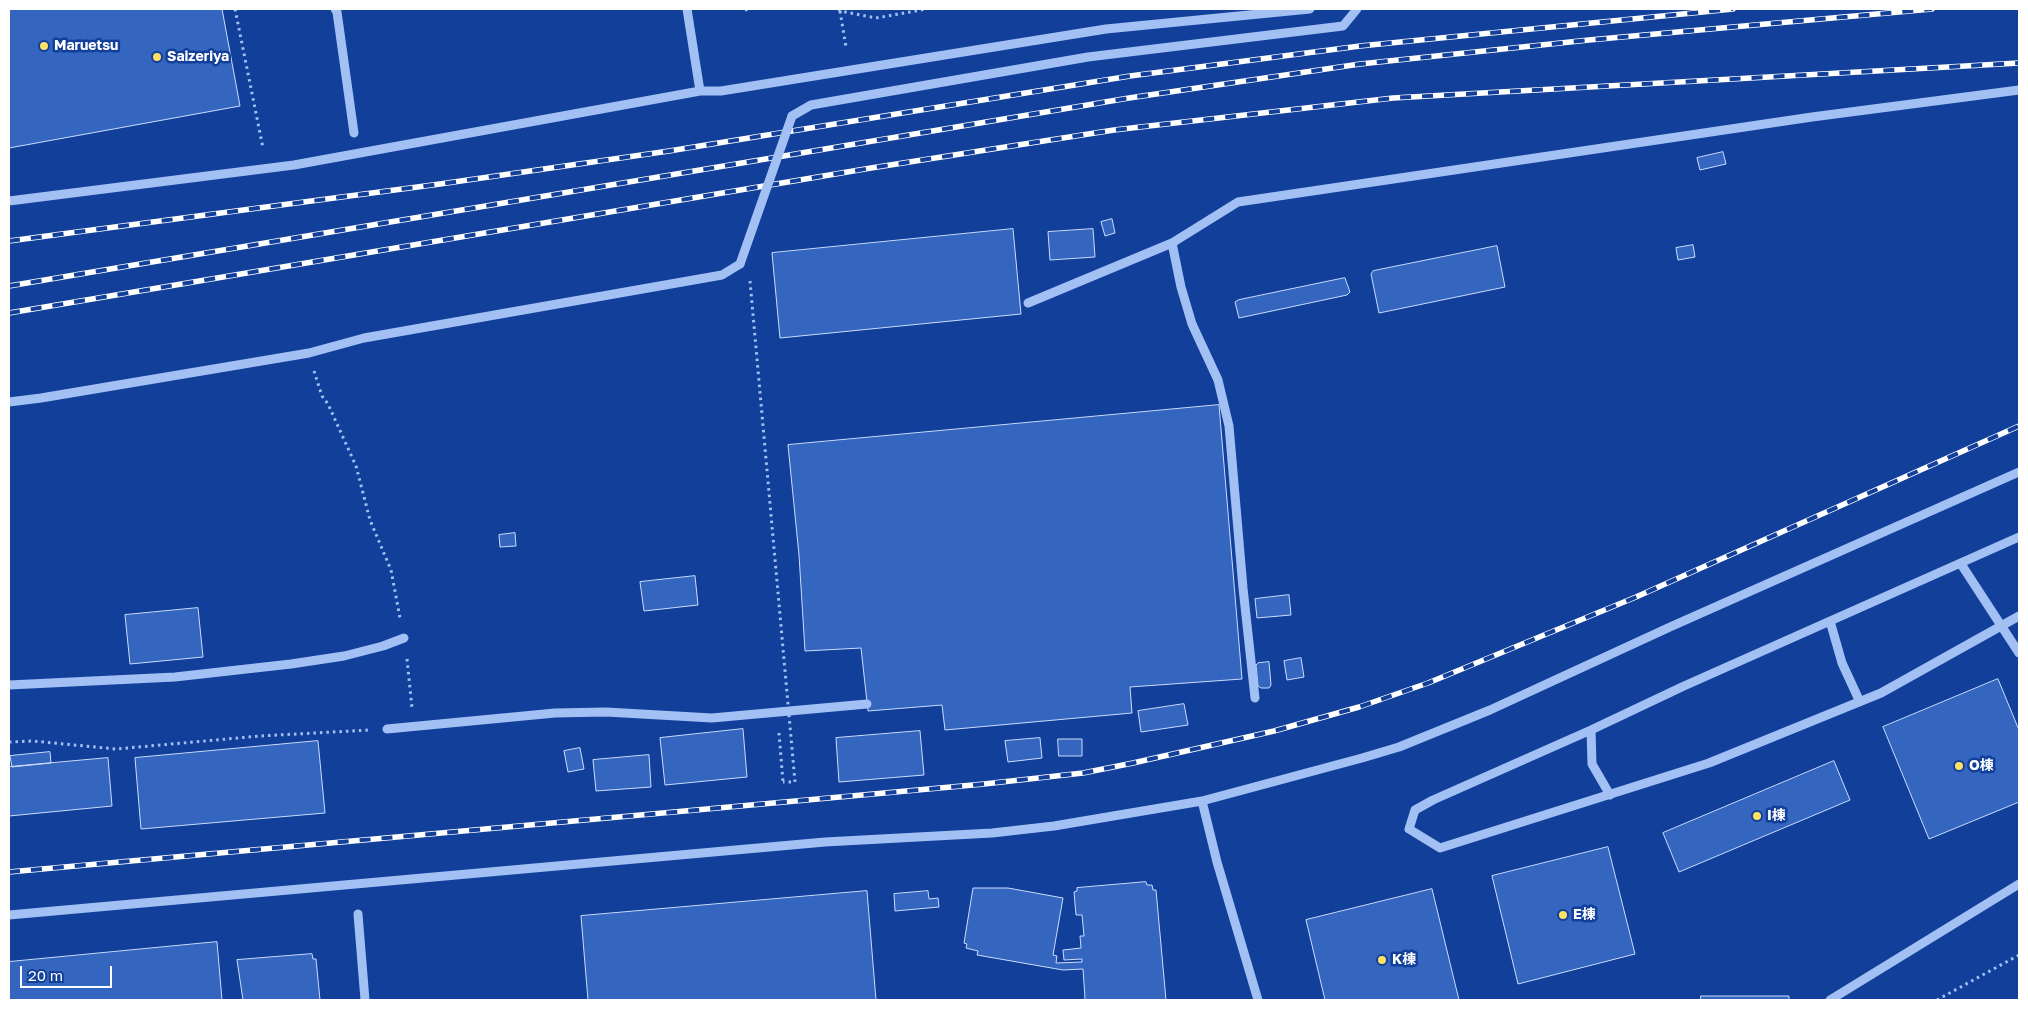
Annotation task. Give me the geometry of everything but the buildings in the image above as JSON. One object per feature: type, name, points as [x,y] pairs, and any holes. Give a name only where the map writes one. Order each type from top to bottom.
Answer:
[{"type":"street","points":[[335,9],[337,12],[354,133]]},
{"type":"street","points":[[687,9],[700,91]]},
{"type":"street","points":[[9,202],[294,165],[700,91],[731,90],[1106,29],[1310,9]]},
{"type":"street","points":[[9,402],[51,397],[309,353],[364,338],[722,276],[740,264],[792,116],[811,105],[1088,57],[1342,26],[1357,9]]},
{"type":"street","points":[[1028,303],[1172,243],[1238,202],[1812,117],[2019,90]]},
{"type":"street","points":[[1172,243],[1181,287],[1192,324],[1218,380],[1229,426],[1242,580],[1255,698]]},
{"type":"street","points":[[9,915],[825,842],[992,833],[1054,826],[1202,801],[1399,747],[1490,710],[1670,627],[2019,472]]},
{"type":"street","points":[[2019,537],[1684,686],[1415,810],[1409,829],[1440,848],[1710,763],[1881,693],[2019,616]]},
{"type":"street","points":[[1961,564],[2019,653]]},
{"type":"street","points":[[1830,621],[1842,663],[1860,702]]},
{"type":"street","points":[[9,685],[175,677],[291,664],[344,656],[383,646],[404,638]]},
{"type":"street","points":[[387,729],[556,713],[606,712],[712,718],[867,704]]},
{"type":"street","points":[[1591,730],[1592,764],[1610,795]]},
{"type":"street","points":[[1202,801],[1220,871],[1258,1000]]},
{"type":"street","points":[[1830,1000],[2019,884]]},
{"type":"street","points":[[358,914],[365,1000]]},
{"type":"path","points":[[235,9],[263,148]]},
{"type":"path","points":[[745,10],[751,9]]},
{"type":"path","points":[[846,47],[839,10],[876,18],[927,9]]},
{"type":"path","points":[[740,264],[750,275],[795,782],[783,782],[778,728]]},
{"type":"path","points":[[9,742],[33,741],[116,749],[260,736],[387,729],[413,712],[404,638],[391,570],[370,520],[356,466],[328,404],[322,396],[309,353]]},
{"type":"path","points":[[1937,1000],[2019,954]]},
{"type":"railway","points":[[9,241],[440,184],[669,151],[1130,76],[1360,46],[1733,9]]},
{"type":"railway","points":[[9,286],[1129,98],[1360,64],[1589,40],[1932,9]]},
{"type":"railway","points":[[9,313],[871,168],[1114,130],[1393,98],[2019,63]]},
{"type":"railway","points":[[9,872],[984,784],[1083,773],[1133,763],[1274,731],[1359,707],[1428,683],[1636,597],[2019,426]]},
{"type":"place","name":"Maruetsu","points":[[44,46]]},
{"type":"place","name":"Saizeriya","points":[[157,57]]},
{"type":"place","name":"O棟","points":[[1959,766]]},
{"type":"place","name":"I棟","points":[[1757,816]]},
{"type":"place","name":"E棟","points":[[1563,915]]},
{"type":"place","name":"K棟","points":[[1382,960]]}]
